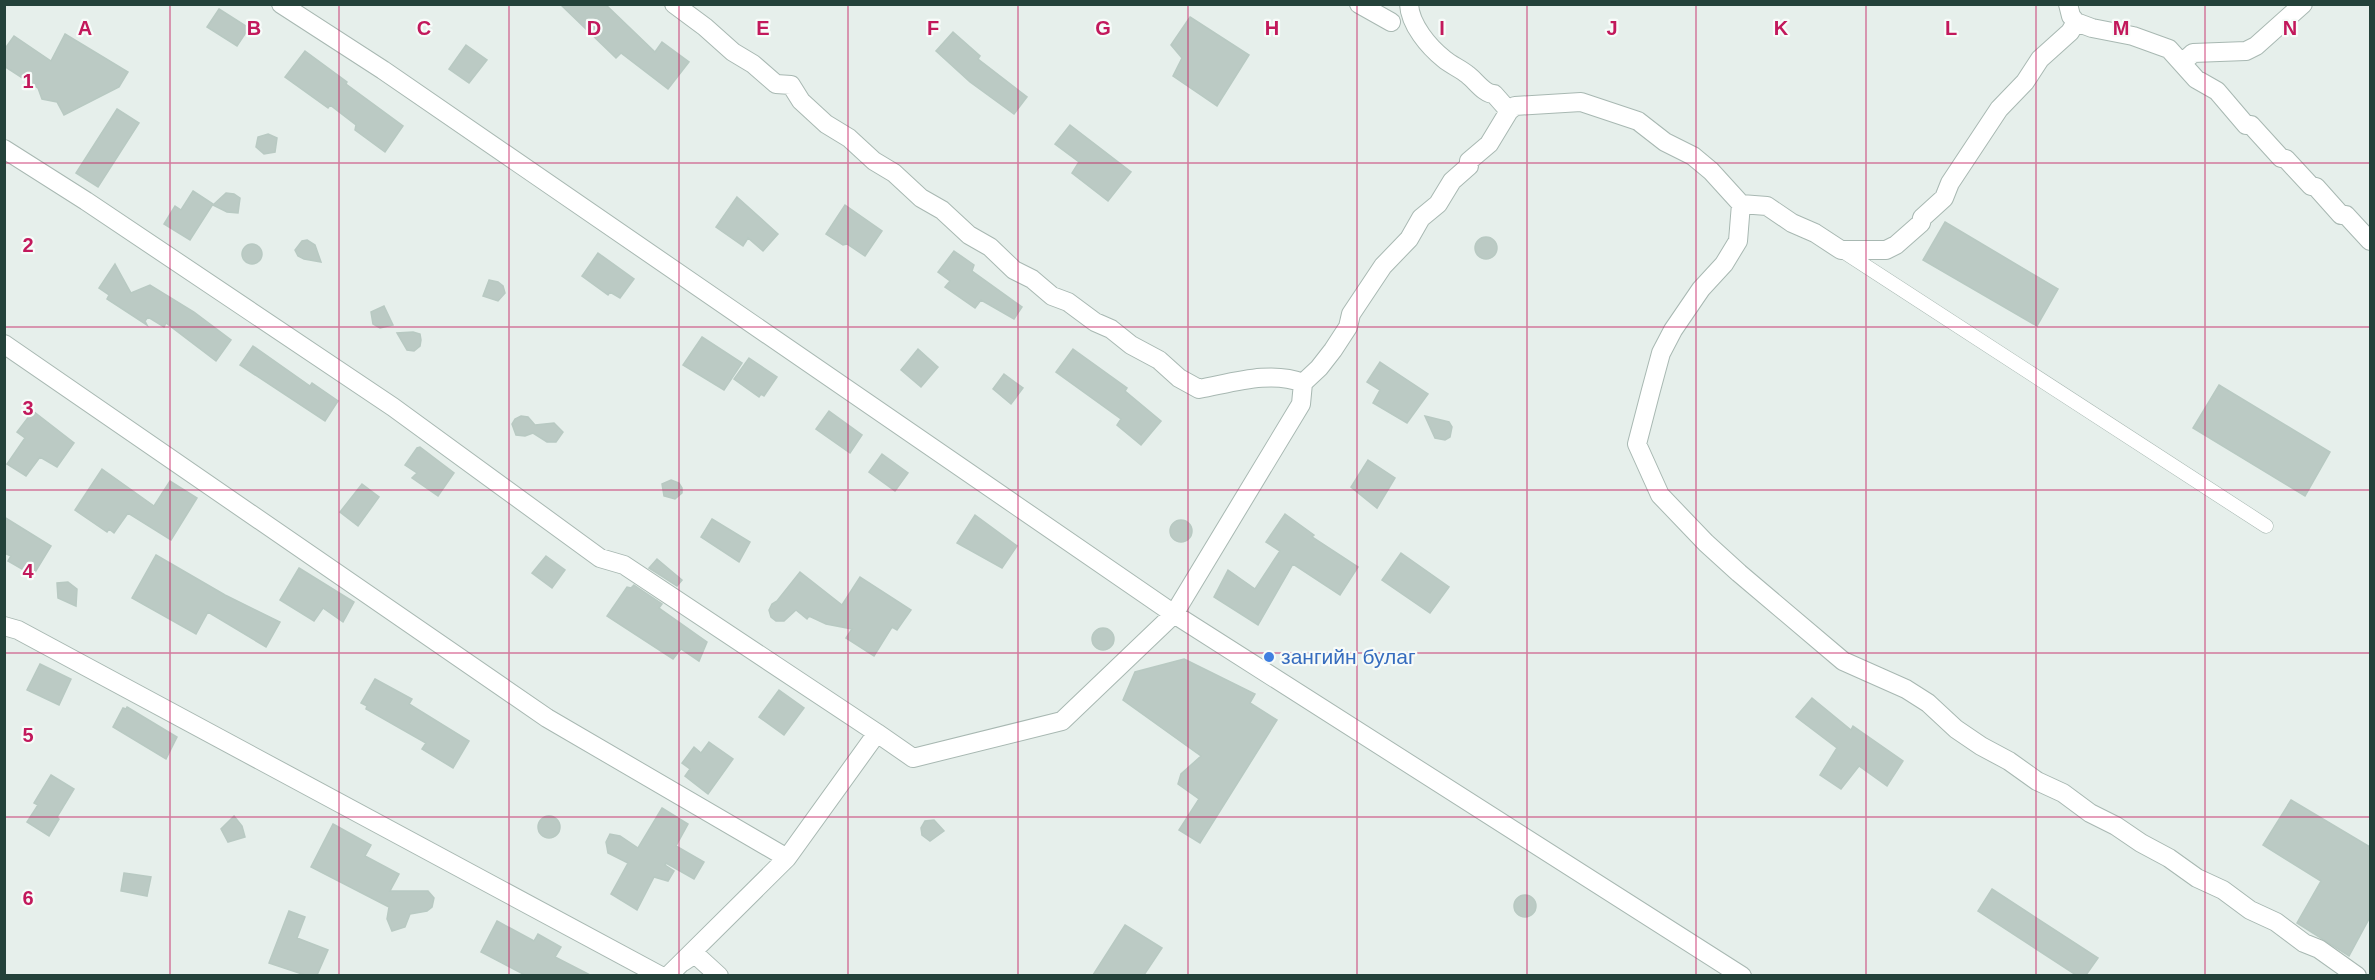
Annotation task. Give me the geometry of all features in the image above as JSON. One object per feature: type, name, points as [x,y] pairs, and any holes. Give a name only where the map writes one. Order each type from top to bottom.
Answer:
[{"type":"street","points":[[281,4],[383,70],[1174,614],[1743,975]]},
{"type":"street","points":[[674,4],[776,84],[791,85],[801,101],[826,124],[849,138],[874,161],[894,173],[921,198],[942,210],[969,235],[990,247],[1014,270],[1032,279],[1052,296],[1068,302],[1095,322],[1111,329],[1131,345],[1159,360],[1179,378],[1199,390],[1250,379],[1287,376],[1303,383]]},
{"type":"street","points":[[1359,4],[1391,22]]},
{"type":"street","points":[[1410,4],[1410,15],[1417,28],[1444,59],[1467,74],[1489,94],[1494,94],[1509,111]]},
{"type":"street","points":[[2068,4],[2071,16],[2076,22],[2091,28],[2133,36],[2169,49],[2196,79],[2217,91],[2246,125],[2251,125],[2281,158],[2286,159],[2311,186],[2316,187],[2341,215],[2346,215],[2370,241]]},
{"type":"street","points":[[2182,63],[2193,53],[2246,51],[2256,46],[2303,4]]},
{"type":"street","points":[[1740,204],[1767,206],[1792,223],[1815,232],[1841,250],[1886,250],[1896,245],[1944,198],[1950,183],[1999,109],[2025,82],[2040,59],[2070,32],[2076,22]]},
{"type":"street","points":[[4,149],[86,201],[393,407],[600,558],[624,565],[913,758],[1062,721],[1174,614],[1301,404],[1303,383],[1333,350],[1348,327],[1352,314],[1383,266],[1409,239],[1421,219],[1438,204],[1452,181],[1469,166],[1469,161],[1489,144],[1509,111],[1515,106],[1581,102],[1630,118],[1638,121],[1665,142],[1693,156],[1711,171],[1740,204],[1738,241],[1724,264],[1701,289],[1673,330],[1659,362],[1637,444],[1660,495],[1739,573],[1843,661],[1906,689],[1928,703],[1956,729],[1981,746],[2169,858],[2197,878],[2223,890],[2250,910],[2276,922],[2304,943],[2319,949],[2357,975]]},
{"type":"street","points":[[4,344],[547,718],[787,858]]},
{"type":"street","points":[[4,626],[18,630],[668,972]]},
{"type":"street","points":[[668,972],[787,858],[877,733]]},
{"type":"street","points":[[668,972],[695,954],[719,975]]},
{"type":"lane","points":[[1841,250],[2266,526]]},
{"type":"building","points":[[560,4],[605,4],[655,52],[662,42],[689,62],[668,89],[621,53],[616,58]]},
{"type":"building","points":[[219,9],[249,28],[237,46],[207,27]]},
{"type":"building","points":[[1190,17],[1249,55],[1217,106],[1173,76],[1182,58],[1171,45]]},
{"type":"building","points":[[953,32],[980,56],[978,59],[1027,97],[1014,114],[970,82],[936,51]]},
{"type":"building","points":[[65,34],[128,72],[119,87],[64,115],[57,102],[42,99],[38,88],[4,66],[4,50],[14,36],[51,61]]},
{"type":"building","points":[[466,45],[487,60],[469,83],[449,69]]},
{"type":"building","points":[[305,51],[403,126],[385,152],[355,130],[356,125],[330,105],[328,108],[285,77]]},
{"type":"building","points":[[117,109],[139,123],[98,187],[76,173]]},
{"type":"building","points":[[1070,125],[1131,172],[1108,201],[1072,173],[1079,162],[1055,144]]},
{"type":"building","points":[[268,134],[277,138],[275,152],[264,154],[256,147],[258,137]]},
{"type":"building","points":[[193,191],[213,204],[190,240],[164,224],[175,206],[181,210]]},
{"type":"building","points":[[226,193],[240,198],[238,213],[227,212],[213,205]]},
{"type":"building","points":[[737,197],[778,234],[763,251],[748,238],[743,246],[716,227]]},
{"type":"building","points":[[845,205],[882,231],[865,256],[826,234]]},
{"type":"building","points":[[1945,222],[2058,289],[2037,326],[1923,260]]},
{"type":"building","points":[[1486,237],[1494,240],[1497,248],[1494,256],[1486,259],[1478,256],[1475,248],[1478,240]]},
{"type":"building","points":[[307,240],[315,245],[321,262],[298,256],[295,250],[302,241]]},
{"type":"building","points":[[252,244],[259,247],[262,254],[259,261],[252,264],[245,261],[242,254],[245,247]]},
{"type":"building","points":[[954,251],[974,265],[972,271],[1022,307],[1014,319],[981,300],[975,308],[945,287],[950,281],[938,272]]},
{"type":"building","points":[[598,253],[634,279],[620,298],[610,292],[608,295],[582,276]]},
{"type":"building","points":[[115,264],[131,293],[150,285],[194,312],[231,340],[216,361],[166,323],[164,327],[148,317],[145,321],[147,325],[107,299],[109,295],[99,288]]},
{"type":"building","points":[[489,280],[503,286],[505,293],[498,301],[483,296]]},
{"type":"building","points":[[384,306],[393,325],[380,328],[373,324],[371,312]]},
{"type":"building","points":[[397,333],[420,334],[421,340],[420,346],[414,351],[407,350]]},
{"type":"building","points":[[702,337],[742,363],[724,390],[683,365]]},
{"type":"building","points":[[253,346],[310,386],[312,383],[338,401],[325,421],[240,365]]},
{"type":"building","points":[[918,349],[938,367],[921,387],[901,370]]},
{"type":"building","points":[[1073,349],[1127,388],[1125,391],[1161,421],[1141,445],[1117,425],[1121,419],[1056,372]]},
{"type":"building","points":[[749,358],[777,377],[764,396],[761,394],[759,397],[734,379]]},
{"type":"building","points":[[1380,362],[1428,394],[1407,423],[1373,403],[1380,390],[1367,382]]},
{"type":"building","points":[[1004,374],[1023,388],[1011,404],[993,389]]},
{"type":"building","points":[[2219,385],[2330,452],[2305,496],[2193,428]]},
{"type":"building","points":[[33,411],[74,443],[57,467],[40,457],[26,476],[7,464],[25,438],[17,432]]},
{"type":"building","points":[[829,411],[862,435],[850,453],[816,429]]},
{"type":"building","points":[[521,416],[528,417],[535,425],[554,423],[563,432],[556,442],[547,442],[533,433],[525,436],[516,435],[512,424]]},
{"type":"building","points":[[1425,416],[1449,422],[1452,427],[1450,437],[1445,440],[1435,438]]},
{"type":"building","points":[[420,447],[454,473],[438,496],[412,478],[417,473],[405,465]]},
{"type":"building","points":[[882,454],[908,473],[895,491],[869,472]]},
{"type":"building","points":[[1368,460],[1395,478],[1377,508],[1351,487]]},
{"type":"building","points":[[102,469],[154,506],[170,481],[197,498],[171,540],[128,513],[114,533],[109,529],[107,532],[75,510]]},
{"type":"building","points":[[671,480],[679,483],[682,488],[682,493],[675,499],[664,496],[662,484]]},
{"type":"building","points":[[362,484],[379,497],[358,526],[340,512]]},
{"type":"building","points":[[1285,514],[1314,535],[1312,537],[1358,567],[1340,595],[1293,564],[1258,625],[1214,597],[1228,570],[1255,589],[1280,551],[1266,542]]},
{"type":"building","points":[[975,515],[1017,546],[1002,568],[957,543]]},
{"type":"building","points":[[4,517],[51,546],[34,574],[8,561],[11,556],[4,553]]},
{"type":"building","points":[[712,519],[750,542],[739,562],[701,537]]},
{"type":"building","points":[[1181,520],[1189,523],[1192,531],[1189,539],[1181,542],[1173,539],[1170,531],[1173,523]]},
{"type":"building","points":[[1401,553],[1449,587],[1430,613],[1382,580]]},
{"type":"building","points":[[156,555],[225,595],[280,622],[266,647],[208,612],[196,634],[132,598]]},
{"type":"building","points":[[546,556],[565,570],[552,588],[532,573]]},
{"type":"building","points":[[657,559],[682,580],[677,586],[649,568]]},
{"type":"building","points":[[299,568],[354,602],[343,622],[323,608],[314,621],[280,600]]},
{"type":"building","points":[[800,572],[842,605],[860,577],[911,610],[897,630],[892,627],[874,656],[846,638],[852,629],[826,624],[809,616],[807,619],[796,610],[784,621],[776,621],[771,617],[769,610],[772,604]]},
{"type":"building","points":[[68,582],[77,589],[76,606],[58,598],[57,583]]},
{"type":"building","points":[[634,585],[662,604],[659,608],[707,642],[699,661],[681,649],[673,659],[607,616],[627,587],[631,588]]},
{"type":"building","points":[[1103,628],[1111,631],[1114,639],[1111,647],[1103,650],[1095,647],[1092,639],[1095,631]]},
{"type":"building","points":[[1184,659],[1255,694],[1250,703],[1277,720],[1200,843],[1179,830],[1199,799],[1178,784],[1181,774],[1201,756],[1123,700],[1135,672]]},
{"type":"building","points":[[40,664],[71,679],[59,705],[27,690]]},
{"type":"building","points":[[375,679],[412,699],[409,704],[469,741],[453,768],[422,749],[426,743],[366,709],[367,706],[361,703]]},
{"type":"building","points":[[779,690],[804,708],[784,735],[759,717]]},
{"type":"building","points":[[1812,698],[1851,730],[1853,726],[1903,761],[1887,786],[1859,766],[1841,789],[1820,775],[1837,748],[1796,717]]},
{"type":"building","points":[[127,707],[177,737],[166,759],[113,727],[123,708]]},
{"type":"building","points":[[709,742],[733,759],[708,794],[685,776],[690,769],[682,763],[694,747],[701,753]]},
{"type":"building","points":[[51,775],[74,789],[57,817],[59,819],[49,836],[27,822],[38,805],[34,803]]},
{"type":"building","points":[[2291,800],[2370,847],[2370,917],[2349,956],[2297,923],[2321,881],[2263,845]]},
{"type":"building","points":[[662,808],[688,824],[676,846],[704,862],[694,879],[666,863],[665,865],[674,871],[668,881],[654,877],[637,910],[611,894],[628,863],[608,853],[606,842],[610,834],[620,836],[638,848]]},
{"type":"building","points":[[234,816],[242,826],[245,837],[228,842],[221,829]]},
{"type":"building","points":[[549,816],[557,819],[560,827],[557,835],[549,838],[541,835],[538,827],[541,819]]},
{"type":"building","points":[[934,820],[944,831],[930,841],[922,835],[921,828],[925,821]]},
{"type":"building","points":[[333,824],[371,845],[365,856],[399,874],[390,891],[428,891],[434,898],[432,907],[427,911],[410,914],[405,927],[392,931],[387,919],[389,907],[311,867]]},
{"type":"building","points":[[124,873],[151,877],[147,896],[121,891]]},
{"type":"building","points":[[1992,889],[2098,958],[2086,975],[2076,975],[1978,911]]},
{"type":"building","points":[[1525,895],[1533,898],[1536,906],[1533,914],[1525,917],[1517,914],[1514,906],[1517,898]]},
{"type":"building","points":[[289,911],[305,917],[297,938],[328,950],[317,975],[305,975],[269,963]]},
{"type":"building","points":[[497,921],[534,941],[538,934],[561,947],[555,957],[590,975],[525,975],[481,952]]},
{"type":"building","points":[[1125,925],[1162,948],[1144,975],[1093,975]]},
{"type":"place","name":"зангийн булаг","points":[[1269,657]]}]
